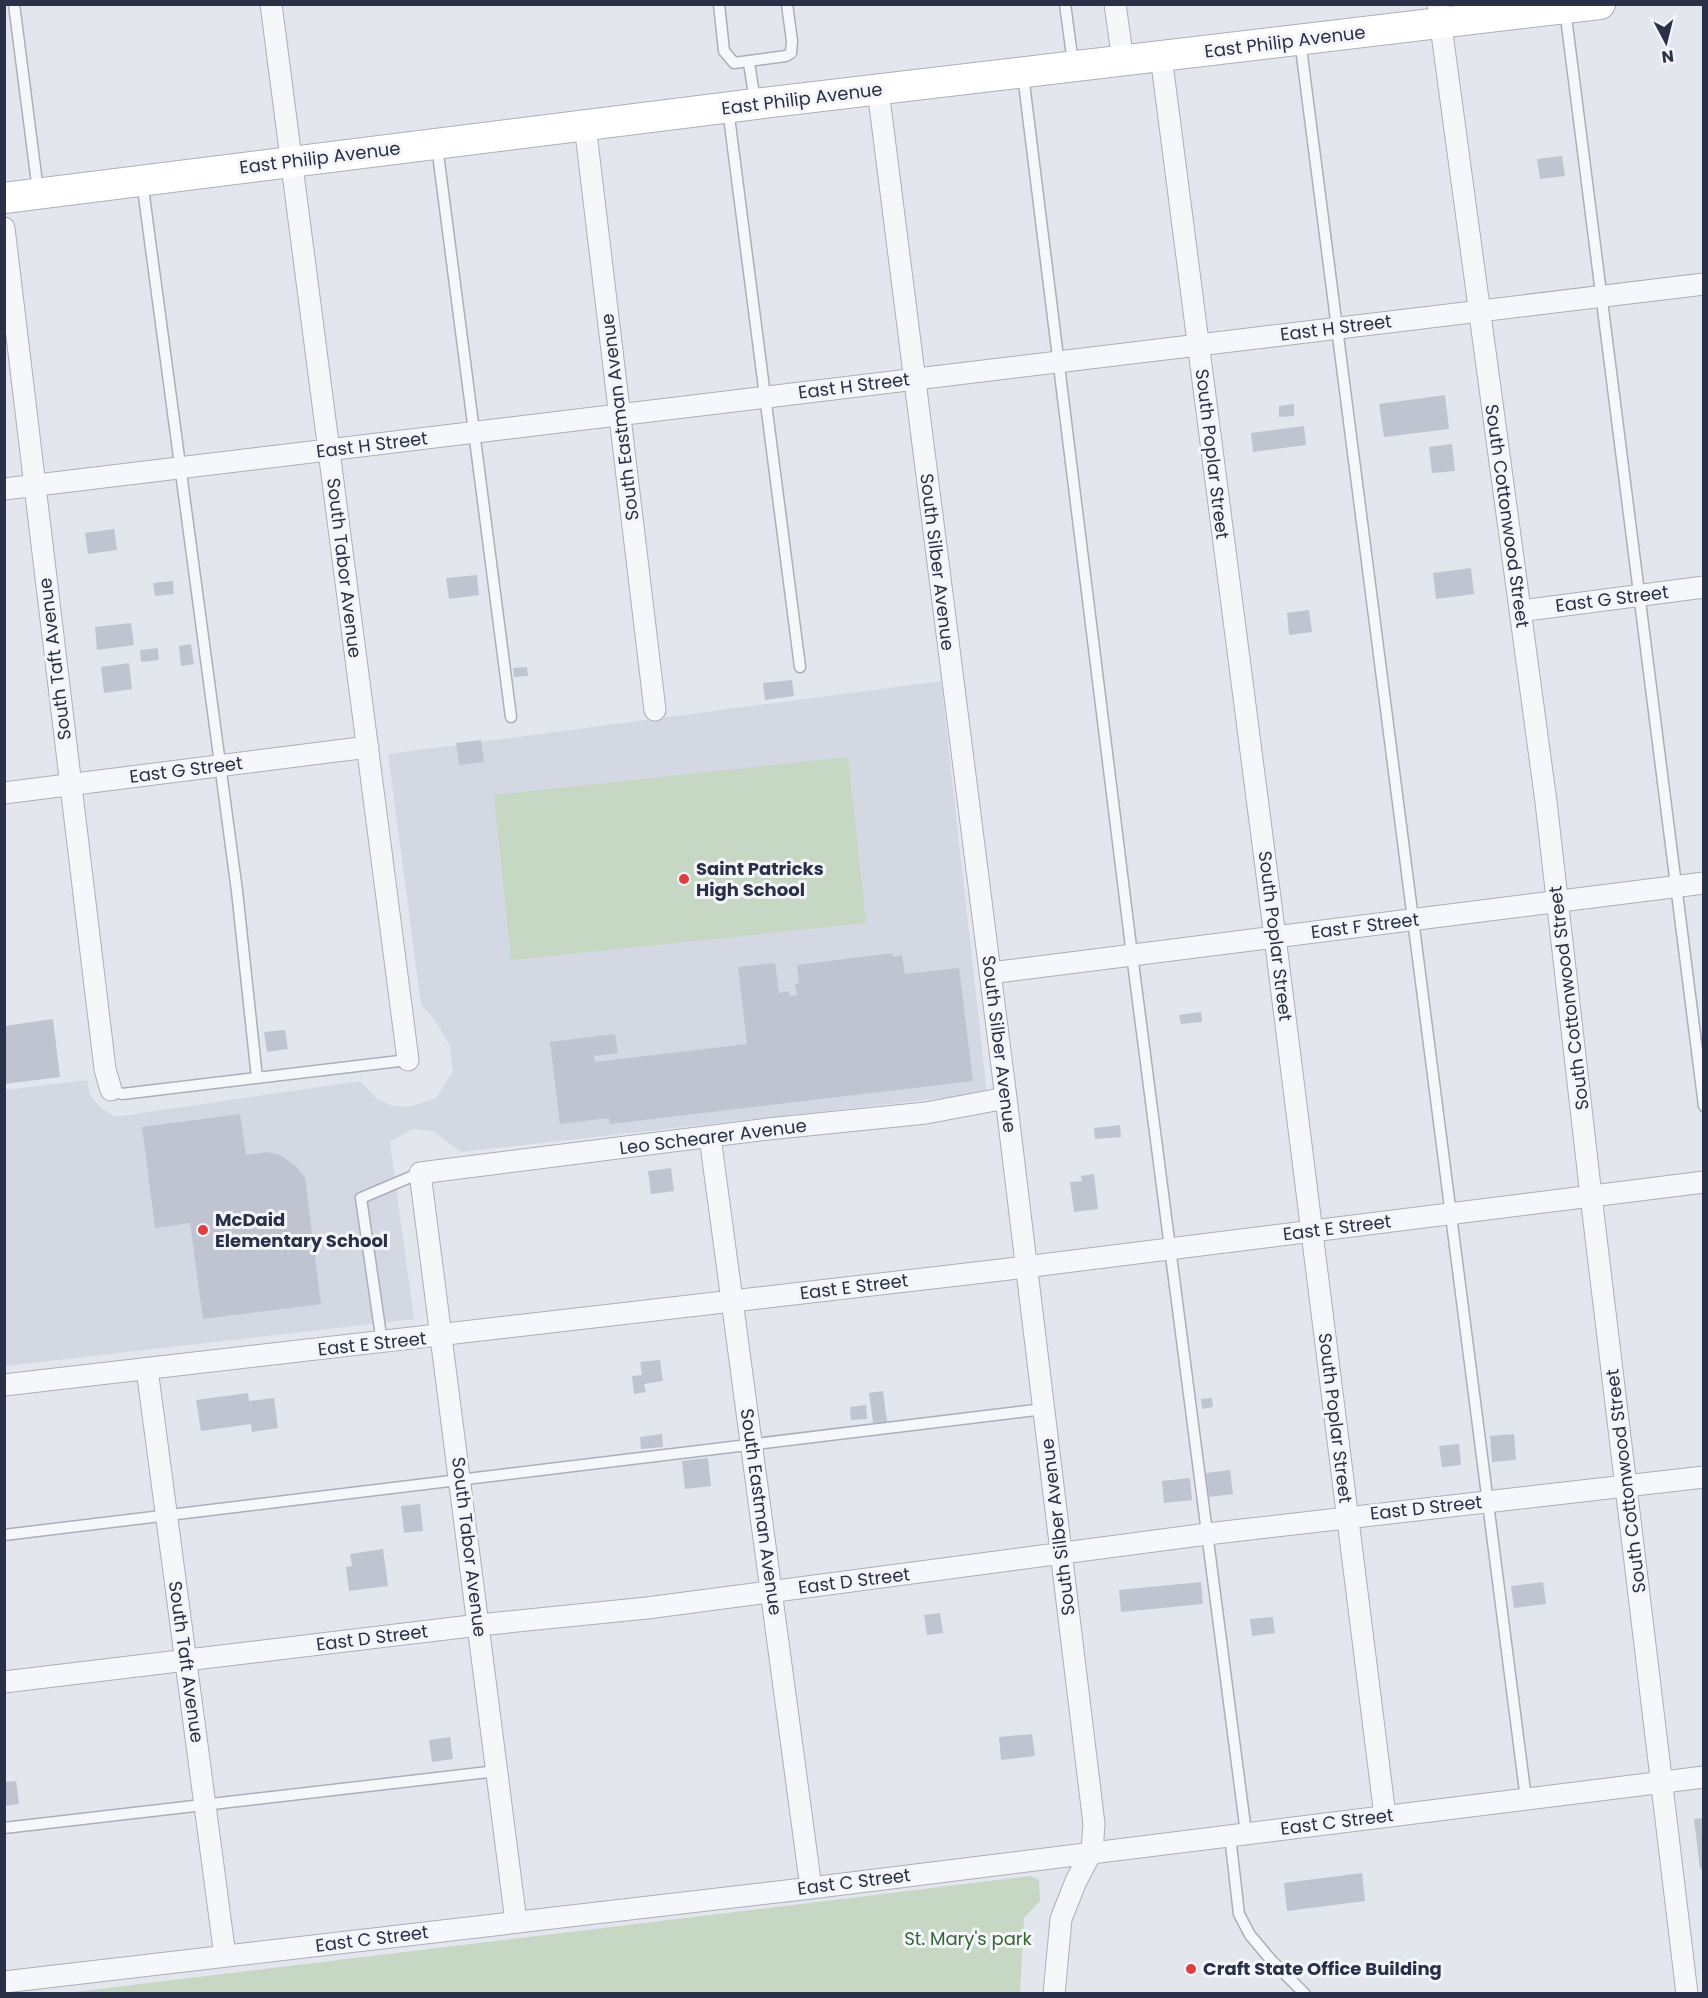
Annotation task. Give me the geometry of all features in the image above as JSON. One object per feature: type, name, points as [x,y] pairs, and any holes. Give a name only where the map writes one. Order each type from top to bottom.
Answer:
[{"type":"main road","name":"East Philip Avenue","points":[[4,198],[437,143],[1300,40],[1439,14],[1565,9],[1600,4]]},
{"type":"street","name":"South Tabor Avenue","points":[[271,4],[408,1060]]},
{"type":"street","points":[[1115,4],[1123,61]]},
{"type":"street","name":"South Cottonwood Street","points":[[1439,14],[1557,902],[1687,1994]]},
{"type":"street","name":"South Poplar Street","points":[[1161,56],[1275,937],[1385,1816]]},
{"type":"street","name":"South Silber Avenue","points":[[878,90],[1006,1098],[1094,1824],[1092,1851],[1076,1881],[1061,1919],[1054,1994]]},
{"type":"street","name":"South Eastman Avenue","points":[[585,125],[655,710]]},
{"type":"street","name":"South Taft Avenue","points":[[4,228],[105,1069],[111,1090]]},
{"type":"street","name":"East H Street","points":[[4,489],[1704,284]]},
{"type":"street","name":"East G Street","points":[[1520,611],[1704,587]]},
{"type":"street","name":"East G Street","points":[[4,793],[368,747]]},
{"type":"street","name":"East F Street","points":[[990,973],[1704,883]]},
{"type":"street","name":"Leo Schearer Avenue","points":[[420,1173],[768,1129],[926,1113],[1006,1098]]},
{"type":"street","name":"South Eastman Avenue","points":[[710,1137],[811,1888]]},
{"type":"street","name":"South Tabor Avenue","points":[[420,1173],[516,1922]]},
{"type":"street","name":"East E Street","points":[[4,1385],[733,1302],[1704,1182]]},
{"type":"street","name":"South Taft Avenue","points":[[147,1369],[225,1956]]},
{"type":"street","name":"East D Street","points":[[4,1682],[479,1625],[647,1608],[1207,1534],[1704,1477]]},
{"type":"street","name":"East C Street","points":[[4,1982],[811,1888],[1092,1851],[1704,1777]]},
{"type":"lane","points":[[14,4],[38,194]]},
{"type":"lane","points":[[719,4],[724,51],[734,63],[749,63],[791,53],[792,41],[787,4]]},
{"type":"lane","points":[[1065,4],[1074,66]]},
{"type":"lane","points":[[1565,9],[1704,1106]]},
{"type":"lane","points":[[1300,40],[1526,1799]]},
{"type":"lane","points":[[749,63],[742,106],[765,397],[800,667]]},
{"type":"lane","points":[[1023,73],[1132,955],[1207,1534],[1238,1834],[1239,1914],[1250,1935],[1305,1994]]},
{"type":"lane","points":[[437,143],[511,717]]},
{"type":"lane","points":[[142,181],[237,891],[257,1078]]},
{"type":"lane","points":[[111,1090],[122,1094],[408,1060]]},
{"type":"lane","points":[[382,1343],[361,1198],[420,1173]]},
{"type":"lane","points":[[4,1534],[1044,1409]]},
{"type":"lane","points":[[4,1828],[497,1771]]},
{"type":"shaded area","name":"Saint Patricks High School","points":[[941,681],[987,1093],[461,1152],[433,1131],[412,1129],[390,1142],[414,1319],[5,1366],[4,1090],[87,1080],[90,1095],[100,1107],[115,1117],[360,1081],[377,1099],[393,1106],[410,1107],[436,1098],[453,1071],[450,1046],[435,1020],[421,1004],[388,754]]},
{"type":"green space","points":[[848,757],[866,923],[511,960],[494,795]]},
{"type":"green space","name":"St. Mary's park","points":[[1031,1876],[1039,1880],[1040,1901],[1024,1918],[1020,1993],[75,1992]]},
{"type":"building","points":[[1562,156],[1565,176],[1540,179],[1537,159]]},
{"type":"building","points":[[1445,395],[1449,429],[1384,437],[1379,404]]},
{"type":"building","points":[[1294,404],[1294,416],[1279,417],[1279,406]]},
{"type":"building","points":[[1304,426],[1306,445],[1253,452],[1251,433]]},
{"type":"building","points":[[1452,444],[1455,471],[1432,473],[1429,447]]},
{"type":"building","points":[[114,529],[117,550],[88,554],[85,533]]},
{"type":"building","points":[[1471,568],[1474,594],[1436,599],[1433,573]]},
{"type":"building","points":[[477,575],[479,595],[449,599],[446,578]]},
{"type":"building","points":[[173,581],[174,594],[155,596],[153,583]]},
{"type":"building","points":[[1309,610],[1312,632],[1289,635],[1287,613]]},
{"type":"building","points":[[131,623],[134,645],[97,650],[95,627]]},
{"type":"building","points":[[191,644],[194,664],[181,666],[179,646]]},
{"type":"building","points":[[158,648],[159,660],[141,662],[140,650]]},
{"type":"building","points":[[129,663],[132,689],[104,693],[101,667]]},
{"type":"building","points":[[527,667],[528,676],[514,677],[513,668]]},
{"type":"building","points":[[792,680],[794,696],[765,700],[763,683]]},
{"type":"building","points":[[481,740],[484,762],[459,765],[456,743]]},
{"type":"building","points":[[893,953],[893,957],[902,955],[905,974],[959,968],[973,1081],[610,1124],[609,1118],[560,1124],[550,1042],[615,1034],[618,1053],[594,1056],[595,1062],[747,1044],[738,967],[775,963],[779,993],[789,991],[789,996],[797,995],[795,984],[799,983],[797,965]]},
{"type":"building","points":[[1201,1012],[1202,1022],[1181,1024],[1179,1015]]},
{"type":"building","points":[[53,1019],[60,1077],[4,1084],[4,1026]]},
{"type":"building","points":[[285,1030],[288,1049],[267,1052],[264,1032]]},
{"type":"building","points":[[240,1114],[246,1155],[268,1152],[280,1155],[296,1166],[305,1178],[321,1304],[203,1319],[190,1223],[155,1228],[142,1127]]},
{"type":"building","points":[[1120,1125],[1121,1137],[1095,1139],[1094,1128]]},
{"type":"building","points":[[671,1168],[674,1191],[651,1194],[648,1171]]},
{"type":"building","points":[[1094,1174],[1098,1209],[1074,1212],[1070,1182],[1082,1181],[1081,1176]]},
{"type":"building","points":[[660,1360],[663,1381],[644,1384],[646,1392],[634,1394],[632,1376],[642,1375],[640,1362]]},
{"type":"building","points":[[883,1391],[887,1422],[873,1423],[869,1393]]},
{"type":"building","points":[[248,1393],[249,1401],[274,1398],[278,1428],[252,1432],[251,1424],[201,1431],[196,1400]]},
{"type":"building","points":[[1212,1398],[1213,1407],[1202,1409],[1201,1399]]},
{"type":"building","points":[[866,1405],[867,1419],[851,1420],[850,1407]]},
{"type":"building","points":[[662,1434],[663,1447],[641,1449],[640,1437]]},
{"type":"building","points":[[1514,1434],[1516,1460],[1492,1462],[1490,1436]]},
{"type":"building","points":[[1459,1444],[1461,1465],[1442,1467],[1439,1446]]},
{"type":"building","points":[[708,1458],[711,1486],[685,1489],[682,1461]]},
{"type":"building","points":[[1230,1470],[1233,1494],[1209,1497],[1206,1473]]},
{"type":"building","points":[[1190,1478],[1192,1500],[1164,1503],[1162,1481]]},
{"type":"building","points":[[420,1504],[423,1531],[404,1533],[401,1506]]},
{"type":"building","points":[[383,1549],[388,1586],[349,1591],[346,1567],[352,1566],[350,1554]]},
{"type":"building","points":[[1201,1582],[1203,1604],[1121,1612],[1119,1590]]},
{"type":"building","points":[[1543,1582],[1546,1604],[1514,1608],[1511,1586]]},
{"type":"building","points":[[940,1613],[943,1633],[927,1635],[924,1615]]},
{"type":"building","points":[[1273,1617],[1275,1633],[1252,1636],[1250,1619]]},
{"type":"building","points":[[1032,1734],[1035,1756],[1001,1760],[999,1737]]},
{"type":"building","points":[[450,1737],[453,1759],[432,1762],[429,1740]]},
{"type":"building","points":[[16,1781],[19,1804],[4,1806],[4,1782]]},
{"type":"building","points":[[1704,1818],[1704,1868],[1700,1869],[1694,1819]]},
{"type":"building","points":[[1362,1873],[1365,1901],[1287,1911],[1284,1883]]},
{"type":"place","name":"Saint Patricks High School","points":[[684,879]]},
{"type":"place","name":"McDaid Elementary School","points":[[203,1230]]},
{"type":"place","name":"Craft State Office Building","points":[[1191,1969]]}]
